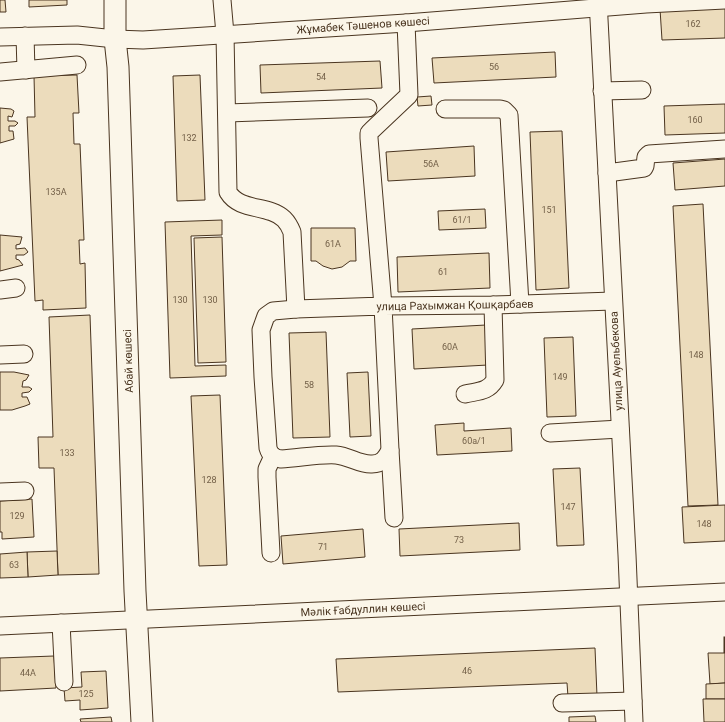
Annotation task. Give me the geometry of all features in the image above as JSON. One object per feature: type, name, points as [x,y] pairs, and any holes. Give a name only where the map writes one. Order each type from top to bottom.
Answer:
[{"type":"main road","name":"Абай көшесі","points":[[115,0],[115,39],[119,75],[137,619],[142,722]]},
{"type":"street","points":[[222,0],[225,34],[228,192],[231,198],[237,202],[277,214],[288,224],[292,232],[296,309]]},
{"type":"street","name":"Жұмабек Тәшенов көшесі","points":[[0,37],[77,35],[143,40],[406,23],[598,4],[646,4],[725,0]]},
{"type":"street","name":"улица Ауельбекова","points":[[598,4],[629,595],[634,722]]},
{"type":"street","points":[[394,518],[383,306],[369,133],[409,95],[406,23]]},
{"type":"street","points":[[25,36],[26,70]]},
{"type":"street","points":[[0,72],[77,65]]},
{"type":"street","points":[[602,92],[642,90]]},
{"type":"street","points":[[227,113],[368,108]]},
{"type":"street","points":[[445,110],[500,109],[504,110],[509,115],[520,304]]},
{"type":"street","points":[[607,173],[644,168],[646,157],[649,154],[725,149]]},
{"type":"street","name":"улица Рахымжан Қошқарбаев","points":[[273,456],[269,453],[268,448],[261,330],[266,316],[273,311],[383,306],[493,305],[613,301]]},
{"type":"street","points":[[465,394],[486,389],[492,386],[495,380],[493,305]]},
{"type":"street","points":[[0,355],[24,354]]},
{"type":"street","points":[[550,433],[620,429]]},
{"type":"street","points":[[271,553],[267,469],[273,456],[281,459],[336,455],[365,464],[372,464],[386,458],[390,450]]},
{"type":"street","points":[[0,492],[25,491]]},
{"type":"street","name":"Мәлік Ғабдуллин көшесі","points":[[0,626],[564,600],[629,595],[725,592]]},
{"type":"street","points":[[61,623],[64,682]]},
{"type":"street","points":[[562,703],[633,701]]},
{"type":"building","points":[[0,0],[5,0],[6,12],[0,12]]},
{"type":"building","points":[[29,0],[67,0],[67,5],[29,7]]},
{"type":"building","points":[[725,7],[725,38],[662,40],[660,9]]},
{"type":"building","points":[[555,52],[556,77],[434,83],[432,58]]},
{"type":"building","points":[[380,61],[382,88],[261,93],[260,65]]},
{"type":"building","points":[[77,75],[79,113],[73,113],[74,144],[80,144],[84,240],[79,240],[80,264],[85,263],[86,308],[43,310],[43,300],[35,301],[27,117],[35,117],[34,76]]},
{"type":"building","points":[[200,75],[205,200],[177,201],[173,76]]},
{"type":"building","points":[[431,96],[432,105],[418,106],[417,97]]},
{"type":"building","points":[[725,104],[725,133],[665,135],[664,106]]},
{"type":"building","points":[[0,108],[11,109],[14,111],[12,117],[8,116],[8,121],[15,121],[18,123],[15,126],[9,126],[9,131],[13,131],[14,139],[0,143]]},
{"type":"building","points":[[562,131],[569,288],[536,290],[530,132]]},
{"type":"building","points":[[474,146],[475,176],[388,181],[386,152]]},
{"type":"building","points":[[725,159],[725,186],[675,190],[673,163]]},
{"type":"building","points":[[703,204],[718,505],[688,506],[673,206]]},
{"type":"building","points":[[485,209],[486,228],[439,230],[438,211]]},
{"type":"building","points":[[222,220],[222,235],[191,236],[195,366],[226,365],[226,376],[170,378],[165,222]]},
{"type":"building","points":[[311,228],[355,228],[356,261],[350,261],[342,267],[332,269],[323,266],[316,261],[311,261]]},
{"type":"building","points":[[0,235],[22,237],[20,244],[16,245],[16,249],[25,248],[28,252],[24,255],[16,255],[16,259],[23,265],[0,271]]},
{"type":"building","points":[[222,237],[226,362],[198,363],[194,238]]},
{"type":"building","points":[[489,253],[490,288],[398,292],[397,257]]},
{"type":"building","points":[[90,315],[99,574],[58,575],[54,468],[39,468],[38,437],[53,437],[49,317]]},
{"type":"building","points":[[486,325],[488,365],[414,369],[412,329]]},
{"type":"building","points":[[326,332],[330,437],[293,438],[289,333]]},
{"type":"building","points":[[573,337],[576,416],[547,417],[544,338]]},
{"type":"building","points":[[0,372],[14,372],[29,375],[26,380],[23,381],[22,387],[29,387],[32,389],[29,392],[22,393],[22,397],[27,397],[30,404],[12,410],[0,410]]},
{"type":"building","points":[[368,372],[371,436],[350,437],[347,373]]},
{"type":"building","points":[[220,395],[227,565],[199,566],[191,396]]},
{"type":"building","points":[[464,423],[464,431],[511,428],[512,451],[437,455],[435,425]]},
{"type":"building","points":[[580,468],[584,545],[557,546],[553,469]]},
{"type":"building","points":[[32,499],[34,537],[2,539],[2,532],[0,532],[0,501]]},
{"type":"building","points":[[725,505],[725,541],[684,543],[682,507]]},
{"type":"building","points":[[519,523],[520,550],[400,556],[399,529]]},
{"type":"building","points":[[363,529],[365,557],[283,564],[281,536]]},
{"type":"building","points":[[57,551],[58,575],[28,577],[27,552]]},
{"type":"building","points":[[27,552],[28,577],[0,578],[0,554]]},
{"type":"building","points":[[725,637],[725,653],[724,653]]},
{"type":"building","points":[[595,648],[597,696],[568,697],[567,683],[338,692],[336,659]]},
{"type":"building","points":[[708,653],[725,653],[725,683],[710,684]]},
{"type":"building","points":[[54,656],[56,688],[0,691],[0,658]]},
{"type":"building","points":[[106,671],[108,708],[80,710],[80,700],[65,701],[64,688],[82,687],[81,672]]},
{"type":"building","points":[[725,683],[725,699],[706,699],[706,684]]},
{"type":"building","points":[[703,699],[725,699],[725,722],[704,722]]},
{"type":"building","points":[[595,716],[596,722],[569,722],[569,717]]},
{"type":"building","points":[[111,717],[112,722],[81,722],[80,719]]}]
